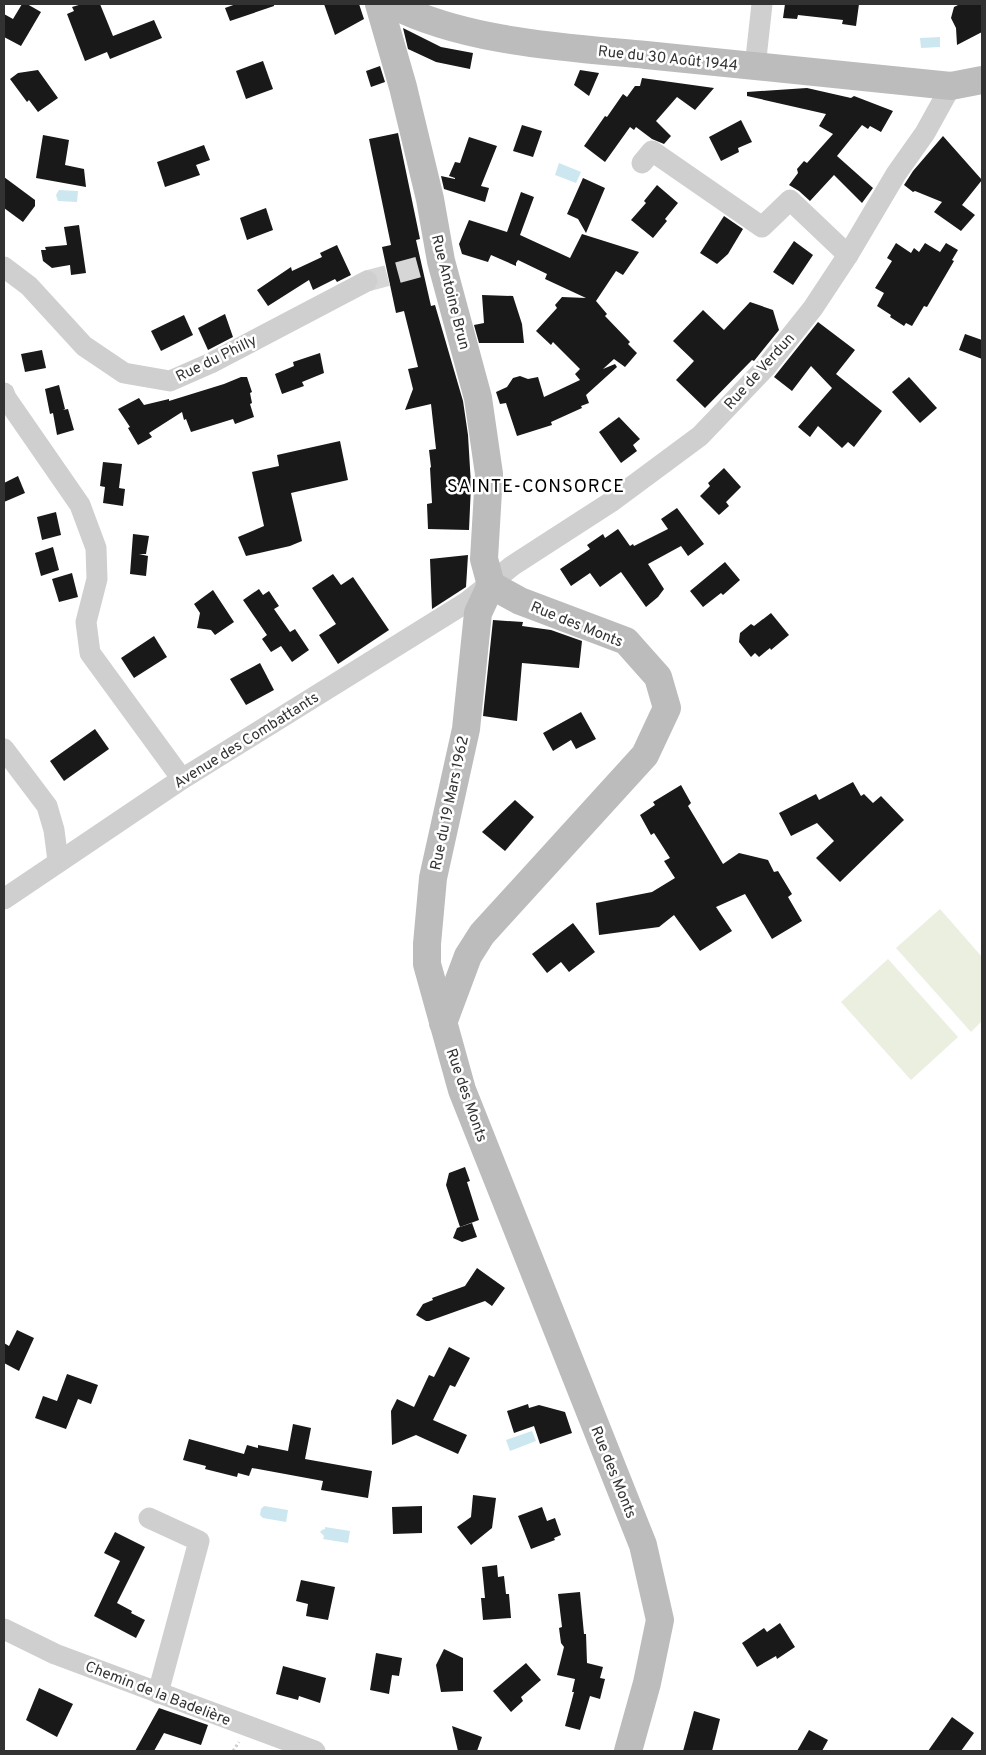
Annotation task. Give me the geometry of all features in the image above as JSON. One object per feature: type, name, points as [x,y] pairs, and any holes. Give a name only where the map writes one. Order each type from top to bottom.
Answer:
[{"type":"street","name":"Rue Antoine Brun","points":[[379,4],[403,87],[430,199],[441,261],[478,398],[489,474],[484,558],[491,585]]},
{"type":"street","name":"Rue du 30 Août 1944","points":[[391,4],[410,14],[448,27],[530,43],[951,86],[982,80]]},
{"type":"street","points":[[755,66],[762,4]]},
{"type":"street","name":"Rue de Verdun","points":[[491,585],[512,566],[611,502],[700,436],[759,374],[814,308],[896,174],[925,133],[951,86]]},
{"type":"street","points":[[642,164],[652,151],[762,227],[790,200],[848,255]]},
{"type":"street","name":"Rue du Philly","points":[[4,267],[30,286],[84,346],[124,373],[170,381],[211,363],[367,281]]},
{"type":"street","points":[[4,393],[80,505],[96,548],[97,579],[86,622],[90,653],[182,780]]},
{"type":"street","name":"Avenue des Combattants","points":[[4,899],[58,861],[182,780],[467,602],[491,585]]},
{"type":"street","name":"Rue du 19 Mars 1962","points":[[443,1022],[427,964],[433,878],[466,729],[478,613],[491,585]]},
{"type":"street","name":"Rue des Monts","points":[[491,585],[520,601],[626,641],[658,676],[667,708],[645,755],[482,934],[471,951],[452,994],[443,1022],[462,1090],[643,1545],[660,1620],[647,1682],[628,1751]]},
{"type":"street","points":[[4,749],[47,806],[54,830],[58,861]]},
{"type":"street","points":[[427,944],[438,952],[450,956],[471,951]]},
{"type":"street","points":[[149,1518],[199,1541],[158,1693]]},
{"type":"street","name":"Chemin de la Badelière","points":[[4,1629],[55,1654],[315,1751]]},
{"type":"shaded area","points":[[940,909],[982,957],[982,1021],[971,1032],[896,948]]},
{"type":"shaded area","points":[[888,959],[958,1037],[911,1080],[841,1002]]},
{"type":"water","points":[[940,37],[940,47],[921,48],[920,38]]},
{"type":"water","points":[[559,163],[581,172],[576,183],[555,175]]},
{"type":"water","points":[[59,190],[78,191],[77,202],[58,201],[56,195]]},
{"type":"water","points":[[532,1431],[536,1441],[510,1451],[506,1440]]},
{"type":"water","points":[[264,1506],[288,1510],[286,1522],[263,1518],[260,1515],[261,1509]]},
{"type":"water","points":[[325,1527],[350,1531],[348,1543],[323,1539],[324,1536],[320,1532]]},
{"type":"building","points":[[22,4],[27,4],[41,12],[21,46],[4,37],[4,14],[13,19]]},
{"type":"building","points":[[82,4],[100,4],[113,36],[154,20],[162,38],[110,59],[107,52],[85,61],[67,14],[74,11],[72,7]]},
{"type":"building","points":[[236,4],[274,4],[274,6],[230,21],[225,8]]},
{"type":"building","points":[[324,4],[359,4],[364,19],[335,35]]},
{"type":"building","points":[[785,4],[859,4],[856,26],[842,24],[843,20],[798,15],[797,19],[783,18]]},
{"type":"building","points":[[960,4],[982,4],[982,32],[957,45],[956,28],[951,18],[954,7]]},
{"type":"building","points":[[403,28],[441,47],[473,53],[470,69],[436,62],[408,49]]},
{"type":"building","points":[[263,61],[273,89],[246,99],[236,71]]},
{"type":"building","points":[[380,66],[385,82],[371,87],[366,71]]},
{"type":"building","points":[[38,70],[58,98],[38,112],[29,100],[27,102],[10,79],[18,73]]},
{"type":"building","points":[[580,70],[599,73],[589,96],[574,85]]},
{"type":"building","points":[[642,78],[714,88],[695,110],[677,97],[656,121],[671,136],[664,144],[652,139],[636,127],[634,130],[630,127],[605,162],[584,146],[623,94],[627,97],[635,86],[640,86]]},
{"type":"building","points":[[807,88],[851,98],[854,96],[893,111],[881,132],[870,126],[868,129],[862,125],[837,156],[873,188],[862,203],[834,175],[810,201],[789,185],[798,173],[797,169],[804,161],[807,163],[833,134],[819,126],[826,114],[747,96],[747,92]]},
{"type":"building","points":[[741,120],[752,142],[738,148],[739,152],[721,161],[709,137]]},
{"type":"building","points":[[522,125],[542,131],[533,157],[513,151]]},
{"type":"building","points":[[398,133],[420,239],[416,240],[431,306],[435,305],[463,401],[468,435],[471,485],[469,530],[428,529],[427,504],[432,503],[429,450],[436,449],[431,404],[405,410],[413,389],[408,369],[418,367],[404,311],[396,313],[382,247],[391,245],[369,139]]},
{"type":"building","points":[[43,135],[69,140],[65,165],[84,169],[86,187],[36,178]]},
{"type":"building","points":[[943,136],[982,180],[962,205],[975,215],[961,231],[934,212],[942,202],[915,191],[913,192],[904,185],[913,171]]},
{"type":"building","points":[[469,137],[497,146],[481,186],[489,188],[485,202],[444,189],[441,176],[455,179],[449,176],[455,162],[460,163]]},
{"type":"building","points":[[204,145],[210,160],[196,165],[200,175],[165,187],[157,162]]},
{"type":"building","points":[[4,177],[35,200],[35,206],[23,222],[4,208]]},
{"type":"building","points":[[583,178],[605,188],[586,233],[578,219],[567,214]]},
{"type":"building","points":[[657,185],[678,203],[665,219],[667,221],[653,238],[631,220],[646,203],[644,201]]},
{"type":"building","points":[[521,192],[534,197],[520,235],[570,258],[582,234],[639,252],[623,275],[616,271],[596,301],[607,314],[605,316],[630,342],[628,344],[637,353],[625,367],[614,359],[603,369],[615,364],[617,367],[586,395],[589,403],[581,406],[582,408],[551,422],[552,425],[517,436],[506,403],[500,404],[496,392],[507,387],[513,378],[520,376],[528,379],[538,377],[544,397],[580,380],[575,374],[580,369],[553,342],[551,345],[536,331],[557,308],[555,305],[562,297],[586,298],[545,279],[547,274],[518,260],[516,266],[491,255],[488,262],[462,254],[459,244],[469,220],[507,232]]},
{"type":"building","points":[[266,208],[273,230],[247,240],[240,218]]},
{"type":"building","points":[[724,216],[743,229],[728,254],[717,264],[700,253]]},
{"type":"building","points":[[79,225],[86,273],[71,275],[70,265],[52,268],[43,261],[41,250],[46,250],[45,247],[67,245],[64,227]]},
{"type":"building","points":[[794,241],[813,255],[793,285],[773,272]]},
{"type":"building","points":[[896,243],[911,253],[914,248],[919,252],[925,243],[940,252],[946,243],[958,250],[952,260],[954,261],[927,307],[924,306],[912,326],[906,323],[904,326],[877,306],[884,293],[875,288],[892,261],[887,258]]},
{"type":"building","points":[[337,245],[351,275],[337,282],[335,279],[313,290],[309,280],[268,306],[257,290],[291,267],[292,271],[322,257],[320,253]]},
{"type":"building","points":[[482,295],[513,296],[522,324],[524,343],[479,343],[474,325],[484,323]]},
{"type":"building","points":[[750,302],[773,310],[779,330],[754,361],[752,360],[705,408],[676,380],[694,361],[673,341],[703,310],[724,330]]},
{"type":"building","points":[[225,314],[233,337],[208,350],[198,328]]},
{"type":"building","points":[[184,315],[193,335],[161,351],[151,331]]},
{"type":"building","points":[[818,322],[855,350],[836,374],[882,411],[854,447],[848,442],[842,448],[818,426],[810,437],[798,427],[832,388],[811,366],[792,391],[774,377]]},
{"type":"building","points":[[965,334],[982,340],[982,359],[959,350]]},
{"type":"building","points":[[42,350],[46,368],[25,372],[21,354]]},
{"type":"building","points":[[320,353],[324,373],[302,382],[304,386],[282,394],[275,374],[294,366],[293,362]]},
{"type":"building","points":[[241,377],[247,377],[252,392],[250,393],[252,403],[250,404],[254,417],[235,424],[233,419],[191,432],[182,412],[149,433],[152,437],[138,445],[128,428],[130,427],[118,409],[139,398],[144,405],[169,399],[169,401]]},
{"type":"building","points":[[909,377],[937,408],[920,423],[892,392]]},
{"type":"building","points":[[59,385],[65,409],[63,410],[68,409],[74,430],[57,435],[53,413],[50,414],[45,389]]},
{"type":"building","points":[[619,417],[640,439],[633,445],[637,451],[621,463],[599,432]]},
{"type":"building","points":[[340,441],[348,480],[291,493],[302,541],[290,546],[246,556],[238,537],[264,526],[252,472],[279,466],[277,455]]},
{"type":"building","points":[[103,462],[122,464],[119,488],[125,489],[123,506],[103,503],[105,487],[100,486]]},
{"type":"building","points":[[724,468],[741,487],[726,502],[729,506],[719,515],[700,496],[710,486],[708,483]]},
{"type":"building","points":[[18,476],[25,493],[4,502],[4,483]]},
{"type":"building","points":[[677,508],[704,544],[688,556],[681,546],[648,564],[664,589],[646,607],[621,572],[600,587],[590,573],[571,586],[560,569],[590,549],[587,545],[603,534],[605,538],[618,529],[630,546],[633,544],[634,546],[668,529],[661,519]]},
{"type":"building","points":[[56,512],[61,535],[42,540],[37,517]]},
{"type":"building","points":[[133,534],[149,536],[146,554],[139,554],[148,556],[146,576],[130,574]]},
{"type":"building","points":[[53,547],[59,570],[41,576],[35,553]]},
{"type":"building","points":[[468,555],[466,587],[432,609],[430,559]]},
{"type":"building","points":[[725,562],[740,580],[723,595],[721,593],[703,607],[690,591]]},
{"type":"building","points":[[72,573],[78,597],[59,602],[52,579]]},
{"type":"building","points":[[333,574],[341,585],[353,577],[389,630],[338,664],[319,635],[336,624],[312,588]]},
{"type":"building","points":[[259,589],[263,595],[269,591],[279,606],[274,609],[290,632],[295,629],[309,650],[292,662],[281,646],[271,652],[262,639],[267,635],[243,600]]},
{"type":"building","points":[[213,590],[234,622],[215,635],[211,630],[197,628],[200,613],[194,604]]},
{"type":"building","points":[[771,613],[789,635],[759,657],[755,653],[751,657],[739,642],[740,633],[751,624],[754,626]]},
{"type":"building","points":[[493,620],[523,622],[522,626],[551,630],[582,641],[579,668],[522,663],[517,721],[483,716]]},
{"type":"building","points":[[154,636],[167,657],[134,678],[121,658]]},
{"type":"building","points":[[260,663],[274,690],[246,705],[230,679]]},
{"type":"building","points":[[581,712],[596,739],[576,749],[571,740],[553,751],[543,733]]},
{"type":"building","points":[[95,729],[109,749],[64,781],[50,761]]},
{"type":"building","points":[[853,782],[861,796],[864,794],[873,803],[881,796],[904,820],[840,882],[816,858],[834,841],[817,823],[791,836],[779,813],[816,794],[819,800]]},
{"type":"building","points":[[681,785],[691,803],[688,806],[723,864],[739,853],[768,860],[774,872],[778,871],[792,894],[788,897],[802,921],[772,939],[745,894],[716,907],[732,931],[700,951],[674,915],[659,927],[599,935],[596,903],[652,892],[675,878],[664,861],[670,858],[654,833],[651,835],[640,815],[655,805],[653,802]]},
{"type":"building","points":[[515,800],[534,817],[505,851],[482,832]]},
{"type":"building","points":[[573,923],[595,952],[569,972],[561,962],[547,973],[532,954]]},
{"type":"building","points":[[465,1167],[470,1181],[467,1182],[479,1220],[460,1227],[446,1185],[449,1173]]},
{"type":"building","points":[[472,1223],[477,1237],[462,1242],[453,1238],[457,1228]]},
{"type":"building","points":[[477,1268],[505,1288],[492,1306],[485,1301],[429,1321],[416,1315],[423,1304],[433,1300],[432,1298],[465,1286]]},
{"type":"building","points":[[17,1330],[34,1338],[19,1371],[4,1363],[4,1343],[9,1346]]},
{"type":"building","points":[[449,1347],[470,1358],[455,1387],[450,1385],[433,1420],[467,1435],[458,1454],[416,1435],[392,1445],[391,1411],[397,1399],[414,1407],[429,1375],[434,1377]]},
{"type":"building","points":[[67,1374],[98,1385],[91,1404],[78,1399],[66,1429],[35,1418],[43,1396],[57,1401]]},
{"type":"building","points":[[528,1404],[529,1408],[539,1405],[565,1412],[572,1433],[540,1444],[534,1426],[514,1433],[507,1411]]},
{"type":"building","points":[[293,1424],[311,1428],[305,1459],[372,1471],[368,1498],[321,1490],[323,1481],[252,1468],[249,1476],[238,1473],[237,1477],[205,1469],[206,1466],[183,1460],[189,1439],[244,1454],[247,1445],[258,1448],[258,1445],[288,1451]]},
{"type":"building","points":[[473,1495],[496,1498],[492,1528],[471,1545],[457,1527],[471,1517]]},
{"type":"building","points":[[422,1506],[422,1533],[393,1534],[392,1507]]},
{"type":"building","points":[[542,1507],[547,1521],[555,1518],[561,1535],[554,1538],[555,1540],[531,1549],[518,1516]]},
{"type":"building","points":[[115,1532],[145,1547],[117,1603],[145,1620],[136,1638],[94,1616],[120,1561],[104,1553]]},
{"type":"building","points":[[497,1565],[498,1577],[504,1576],[506,1594],[509,1594],[511,1618],[483,1620],[481,1598],[485,1598],[482,1567]]},
{"type":"building","points":[[301,1580],[335,1587],[328,1620],[306,1616],[308,1604],[296,1601]]},
{"type":"building","points":[[580,1592],[584,1634],[586,1634],[587,1663],[603,1667],[600,1678],[605,1679],[600,1699],[590,1696],[580,1730],[565,1726],[574,1692],[572,1692],[575,1679],[557,1675],[564,1647],[561,1643],[559,1628],[562,1627],[558,1594]]},
{"type":"building","points":[[780,1623],[795,1647],[777,1659],[776,1656],[757,1667],[742,1643],[764,1628],[767,1632]]},
{"type":"building","points":[[444,1649],[463,1658],[463,1691],[441,1692],[436,1665]]},
{"type":"building","points":[[376,1653],[402,1658],[399,1676],[392,1675],[389,1694],[370,1690]]},
{"type":"building","points":[[526,1663],[541,1680],[521,1697],[523,1701],[511,1712],[493,1691]]},
{"type":"building","points":[[283,1666],[326,1678],[320,1703],[299,1696],[298,1700],[276,1694]]},
{"type":"building","points":[[39,1688],[73,1704],[57,1737],[26,1720]]},
{"type":"building","points":[[159,1708],[208,1725],[201,1745],[164,1733],[154,1751],[135,1751]]},
{"type":"building","points":[[694,1711],[720,1719],[712,1751],[683,1751]]},
{"type":"building","points":[[952,1717],[974,1733],[961,1751],[928,1751]]},
{"type":"building","points":[[452,1726],[482,1737],[477,1751],[458,1751]]},
{"type":"building","points":[[809,1730],[828,1740],[822,1751],[797,1751]]},
{"type":"tunnel","points":[[367,281],[441,261]]},
{"type":"district","name":"SAINTE-CONSORCE","points":[[536,486]]}]
